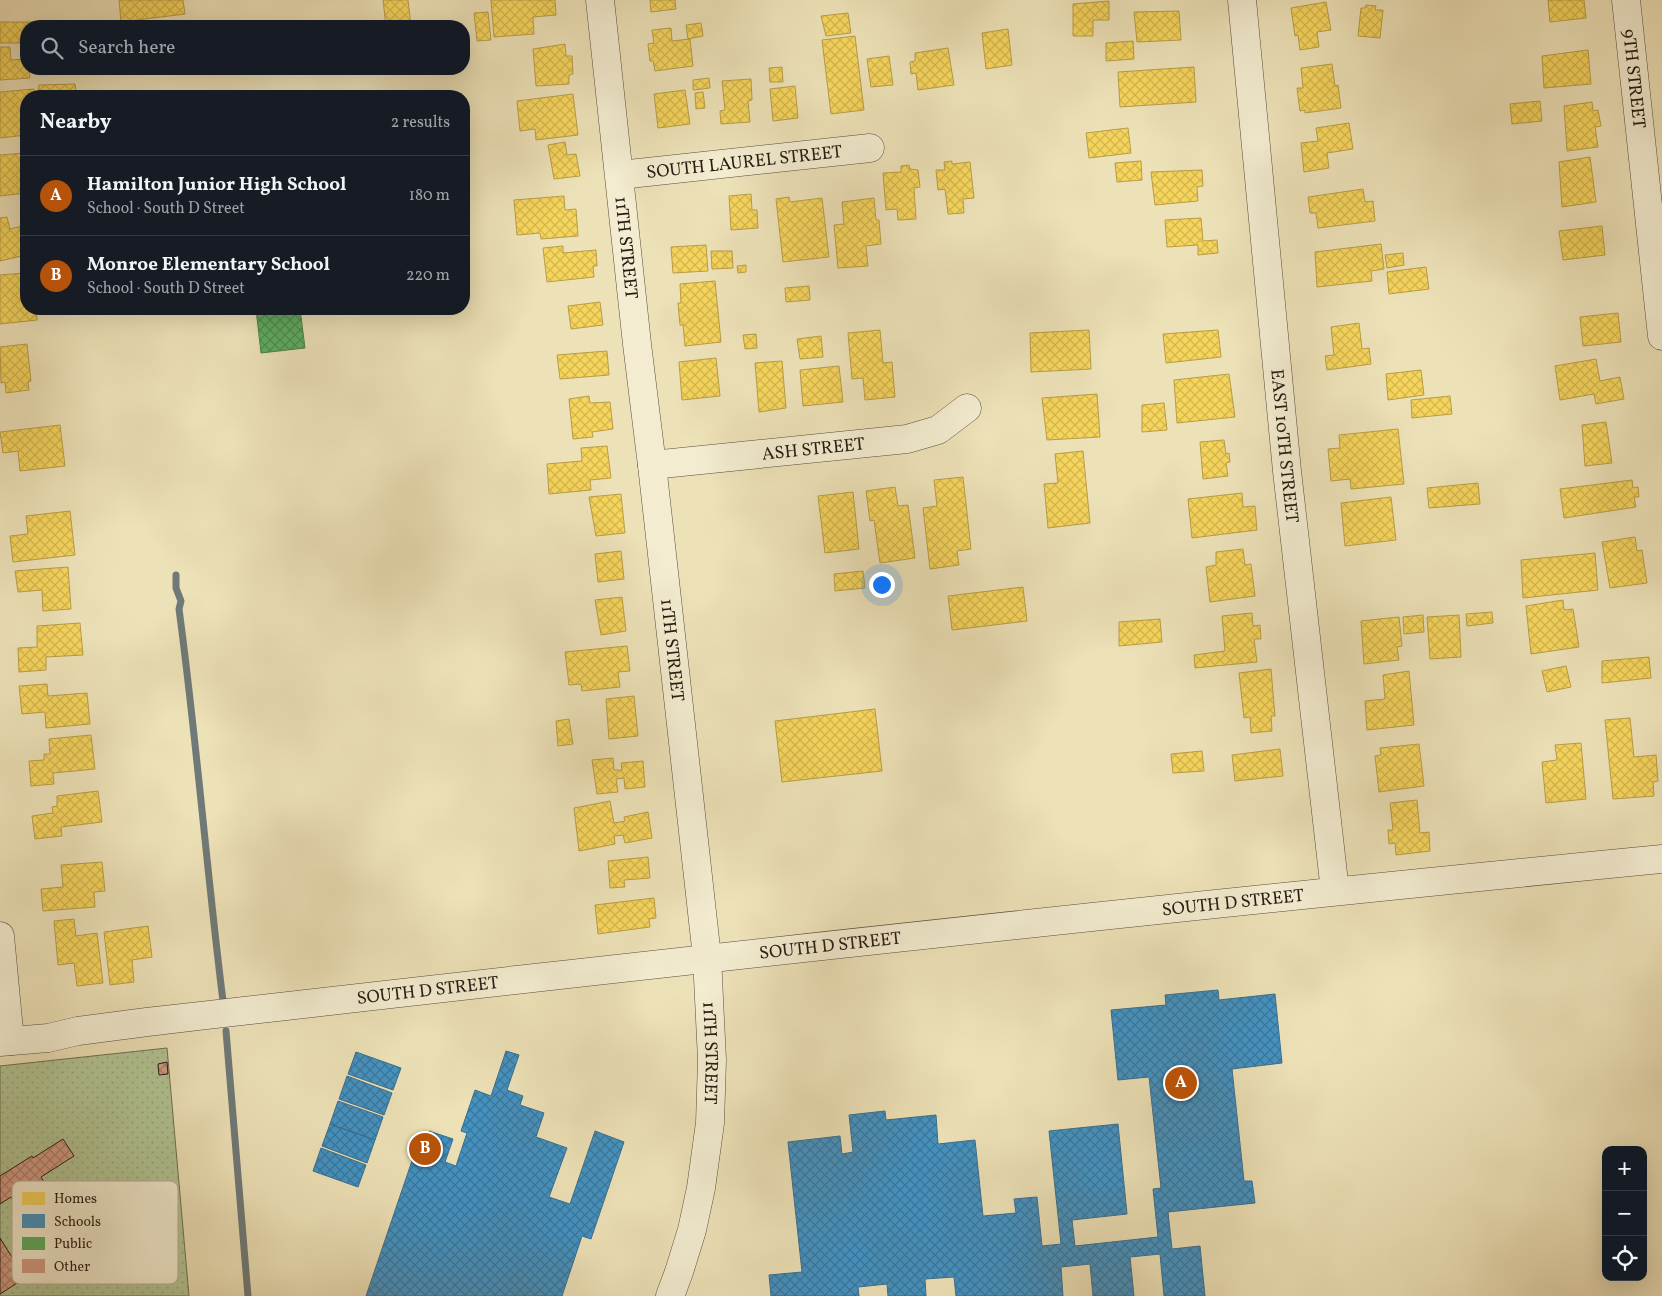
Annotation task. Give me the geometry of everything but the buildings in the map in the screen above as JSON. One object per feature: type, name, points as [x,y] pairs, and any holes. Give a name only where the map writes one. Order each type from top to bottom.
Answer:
[{"type":"street","name":"11TH STREET","points":[[600,0],[707,957],[712,1060],[710,1123],[694,1222],[670,1296]]},
{"type":"street","name":"EAST 10TH STREET","points":[[1242,0],[1288,481],[1335,890]]},
{"type":"street","name":"9TH STREET","points":[[1626,0],[1662,336]]},
{"type":"street","name":"SOUTH LAUREL STREET","points":[[620,174],[870,148]]},
{"type":"street","name":"ASH STREET","points":[[652,465],[906,439],[938,430],[967,408]]},
{"type":"street","name":"SOUTH D STREET","points":[[5,1041],[48,1038],[78,1031],[147,1022],[707,957],[1335,890],[1662,858]]},
{"type":"street","points":[[0,936],[5,1041]]},
{"type":"green space","points":[[167,1048],[189,1296],[0,1296],[0,1066]]},
{"type":"waterway","points":[[176,575],[176,588],[181,601],[179,609],[224,1009]]},
{"type":"waterway","points":[[226,1031],[248,1296]]},
{"type":"place","name":"Hamilton Junior High School","points":[[1181,1083]]},
{"type":"place","name":"Monroe Elementary School","points":[[425,1149]]}]
